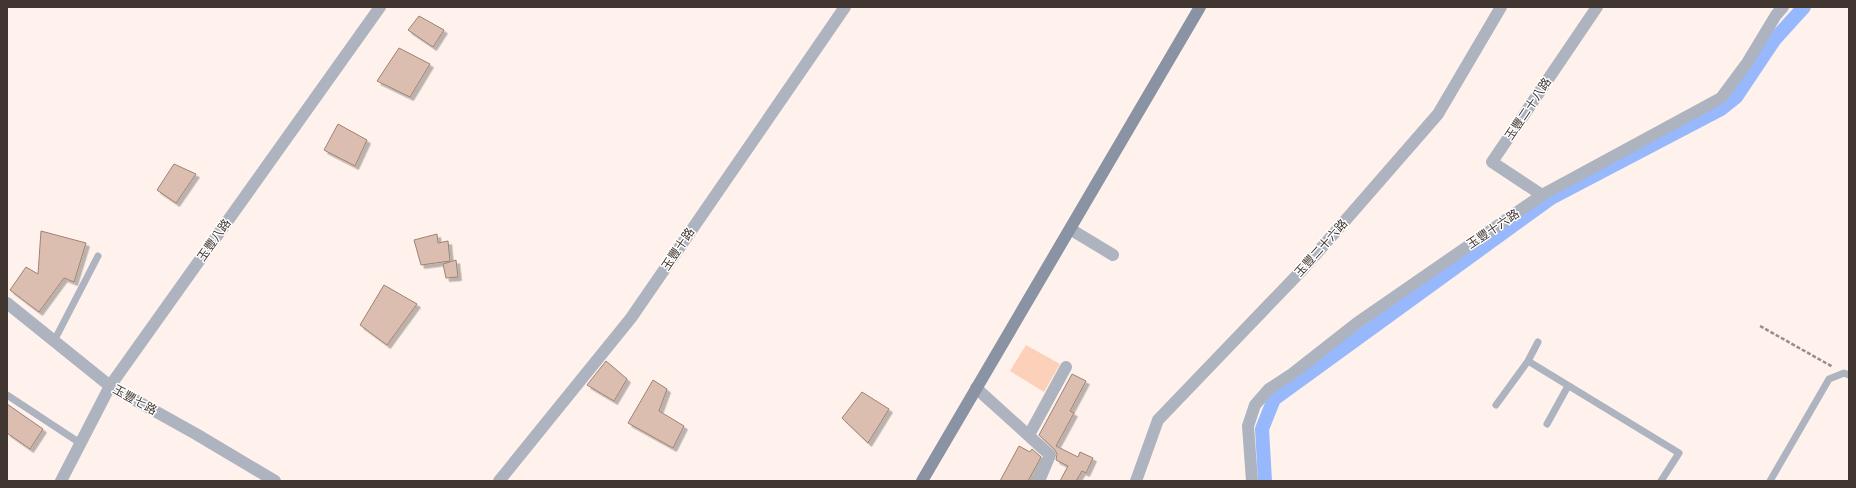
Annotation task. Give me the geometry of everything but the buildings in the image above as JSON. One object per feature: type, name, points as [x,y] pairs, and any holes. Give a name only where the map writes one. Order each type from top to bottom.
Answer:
[{"type":"main road","points":[[922,481],[1200,7]]},
{"type":"street","name":"玉豐八路","points":[[61,481],[110,386],[380,7]]},
{"type":"street","name":"玉豐十路","points":[[499,481],[631,318],[846,7]]},
{"type":"street","name":"玉豐二十六路","points":[[1136,481],[1158,420],[1302,269],[1438,114],[1501,7]]},
{"type":"street","name":"玉豐二十八路","points":[[1542,195],[1492,162],[1597,7]]},
{"type":"street","name":"玉豐十六路","points":[[1252,481],[1248,426],[1255,405],[1268,389],[1292,374],[1357,323],[1542,195],[1721,98],[1746,63],[1776,15],[1783,7]]},
{"type":"street","points":[[1070,229],[1113,255]]},
{"type":"street","name":"玉豐七路","points":[[7,303],[110,386],[196,434],[275,481]]},
{"type":"street","points":[[1029,435],[1066,367]]},
{"type":"street","points":[[976,388],[1050,455],[1039,481]]},
{"type":"lane","points":[[54,341],[98,256]]},
{"type":"lane","points":[[1496,405],[1528,361],[1538,342]]},
{"type":"lane","points":[[1528,361],[1679,453],[1661,481]]},
{"type":"lane","points":[[1770,481],[1830,379],[1846,374]]},
{"type":"lane","points":[[1547,424],[1568,386]]},
{"type":"lane","points":[[7,395],[80,443]]},
{"type":"path","points":[[1760,326],[1846,374]]},
{"type":"shaded area","points":[[1026,345],[1060,364],[1044,392],[1010,371]]},
{"type":"waterway","points":[[1265,481],[1262,429],[1274,399],[1551,198],[1721,109],[1736,97],[1775,39],[1804,7]]}]
